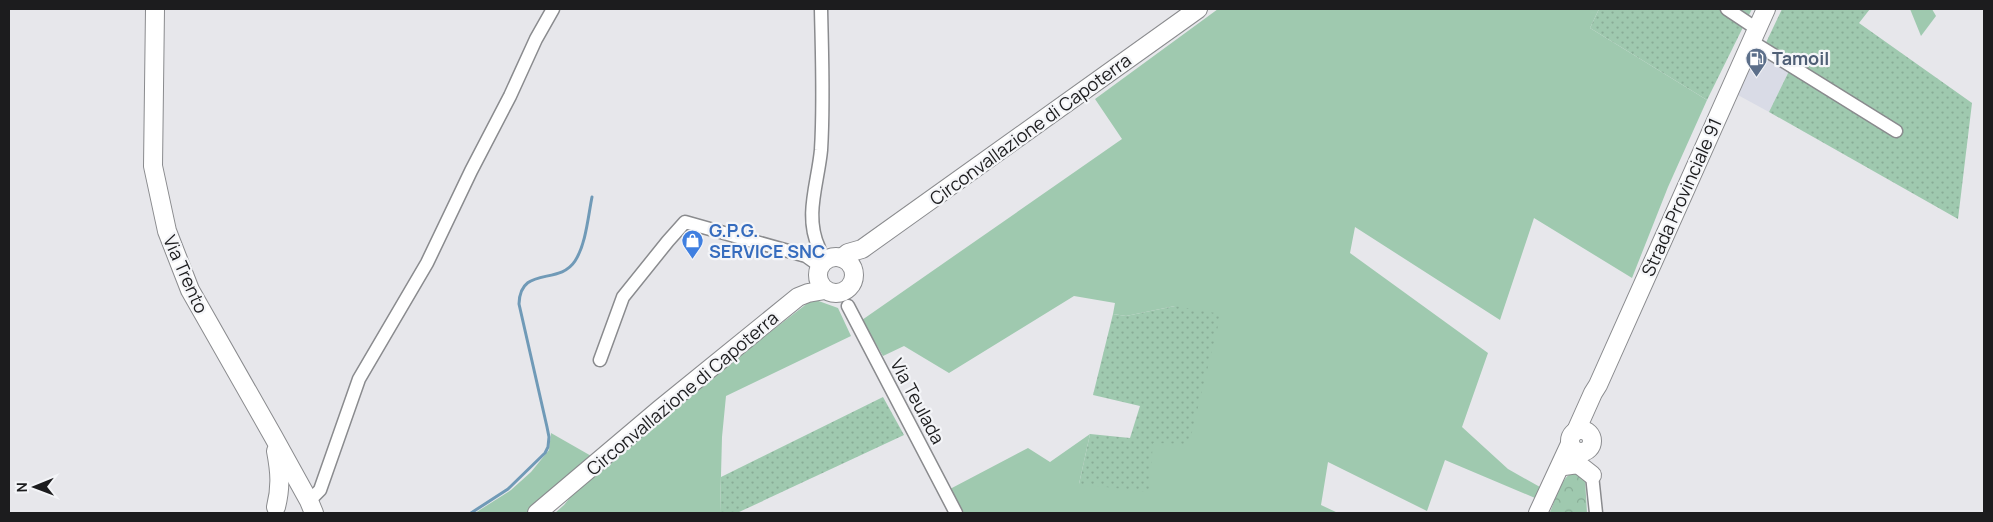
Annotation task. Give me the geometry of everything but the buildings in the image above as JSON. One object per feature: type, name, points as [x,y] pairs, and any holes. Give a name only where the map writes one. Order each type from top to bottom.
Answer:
[{"type":"street","name":"Via Trento","points":[[155,9],[153,166],[167,230],[190,290],[273,436],[309,509]]},
{"type":"street","points":[[273,510],[291,500],[309,509],[320,490],[359,379],[427,263],[470,171],[553,9]]},
{"type":"street","name":"Via Teulada","points":[[821,9],[820,151],[811,216],[814,238],[956,513]]},
{"type":"street","name":"Circonvallazione di Capoterra","points":[[537,513],[660,409],[798,297],[803,289],[834,274],[848,253],[862,249],[1198,9]]},
{"type":"street","points":[[1727,9],[1754,35],[1896,131]]},
{"type":"street","name":"Strada Provinciale 91","points":[[1592,475],[1582,443],[1594,410],[1598,385],[1766,9]]},
{"type":"street","points":[[600,360],[624,297],[685,222],[806,256],[834,274]]},
{"type":"street","points":[[273,436],[280,474],[280,490],[273,510]]},
{"type":"street","points":[[1538,513],[1561,469],[1582,443]]},
{"type":"street","points":[[1561,469],[1578,464],[1592,475],[1596,513]]},
{"type":"street","points":[[545,513],[552,508],[562,493]]},
{"type":"shaded area","points":[[1756,49],[1790,69],[1769,112],[1736,94]]},
{"type":"green space","points":[[1218,9],[1599,9],[1590,28],[1707,100],[1668,187],[1632,278],[1534,218],[1500,320],[1355,227],[1350,253],[1488,353],[1462,427],[1508,469],[1540,487],[1535,498],[1445,460],[1427,511],[1328,462],[1321,505],[1338,513],[964,513],[950,489],[1028,448],[1050,462],[1090,434],[1079,484],[1153,443],[1175,306],[1126,316],[1113,314],[1115,303],[1074,296],[949,373],[904,346],[883,356],[862,320],[1122,139],[1095,99]]},
{"type":"green space","points":[[1599,9],[1752,9],[1707,100],[1590,28]]},
{"type":"green space","points":[[1782,9],[1870,9],[1859,23],[1972,103],[1958,219],[1769,112],[1790,69],[1762,51]]},
{"type":"green space","points":[[1910,9],[1932,9],[1936,16],[1921,36]]},
{"type":"green space","points":[[813,299],[838,308],[851,336],[726,396],[722,437],[720,513],[555,513],[576,490],[688,395]]},
{"type":"green space","points":[[1175,306],[1221,314],[1189,444],[1153,443],[1149,492],[1079,484],[1090,434],[1130,438],[1140,406],[1093,395],[1113,314],[1126,316]]},
{"type":"green space","points":[[883,397],[904,435],[737,513],[720,513],[721,477]]},
{"type":"green space","points":[[551,433],[593,457],[528,513],[475,513],[511,490],[531,472],[549,450]]},
{"type":"green space","points":[[1576,472],[1585,479],[1587,513],[1550,512],[1566,477]]},
{"type":"waterway","points":[[471,513],[508,489],[545,453],[548,447],[547,427],[519,304],[521,292],[526,284],[533,280],[560,273],[575,261],[584,239],[592,197]]},
{"type":"place","name":"Tamoil","points":[[1756,77]]},
{"type":"place","name":"G.P.G. SERVICE SNC","points":[[693,259]]}]
